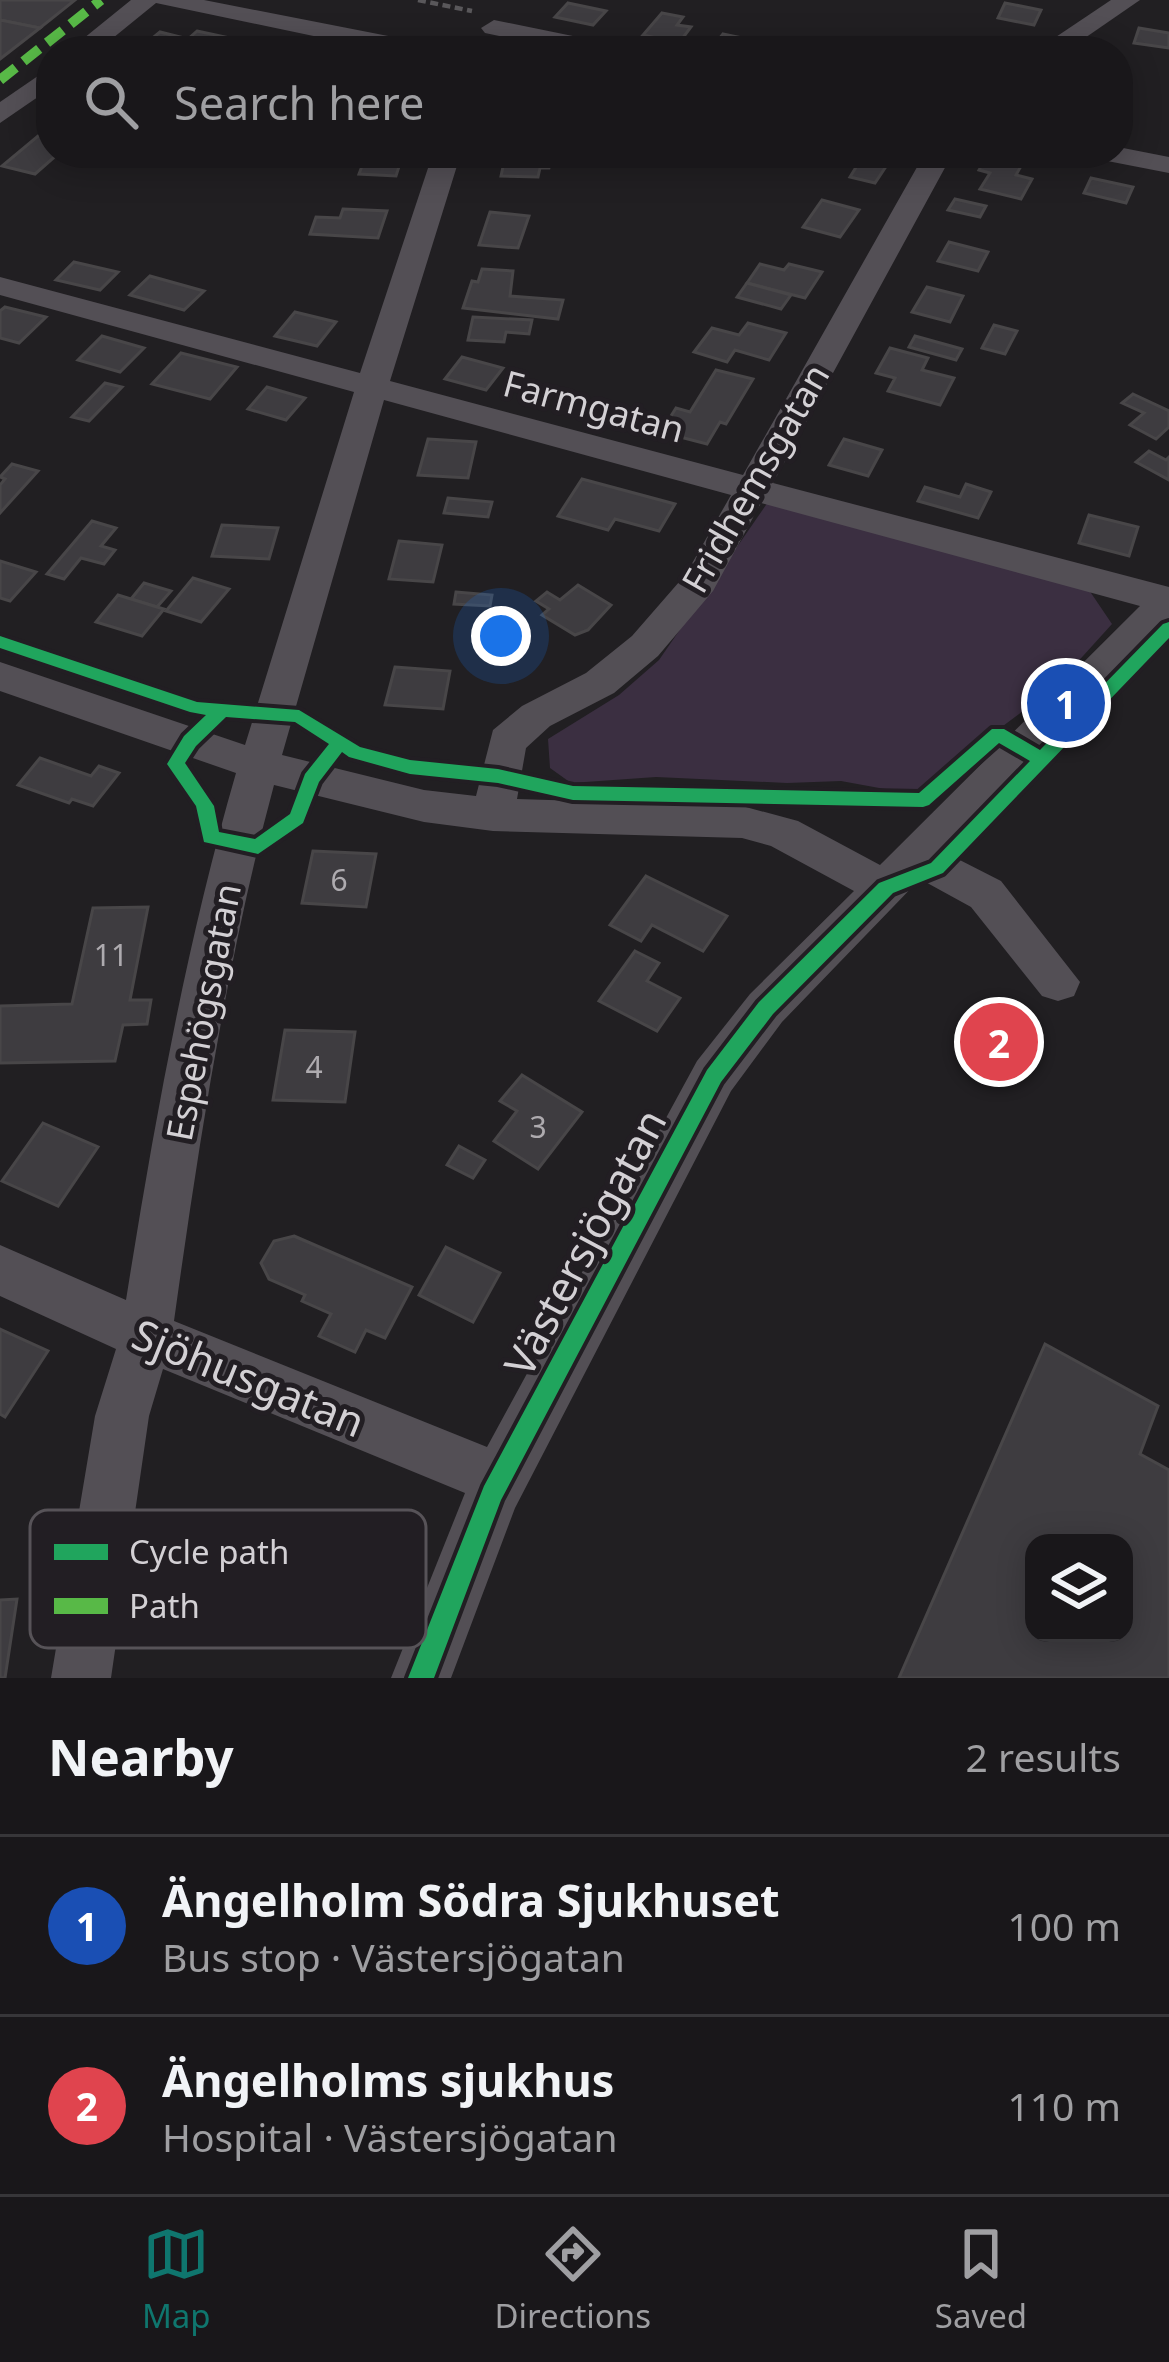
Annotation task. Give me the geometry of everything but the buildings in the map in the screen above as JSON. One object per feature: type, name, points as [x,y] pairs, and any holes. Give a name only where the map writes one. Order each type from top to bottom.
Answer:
[{"type":"street","points":[[100,36],[146,0]]},
{"type":"street","points":[[166,0],[348,36]]},
{"type":"street","points":[[1072,36],[1128,0]]},
{"type":"street","points":[[499,24],[547,36]]},
{"type":"street","points":[[0,115],[36,87]]},
{"type":"street","points":[[1133,158],[1169,165]]},
{"type":"street","name":"Espehögsgatan","points":[[107,1510],[122,1416],[146,1336],[170,1182],[237,843],[315,564],[442,168]]},
{"type":"street","name":"Fridhemsgatan","points":[[493,815],[507,741],[536,716],[599,683],[644,646],[700,582],[931,168]]},
{"type":"street","name":"Farmgatan","points":[[0,286],[1168,601]]},
{"type":"street","name":"Västersjögatan","points":[[421,1678],[500,1479],[715,1076],[766,1008],[1168,601]]},
{"type":"street","points":[[0,676],[259,765],[424,806],[493,815],[742,822],[783,833],[900,872],[986,894],[1058,982]]},
{"type":"street","name":"Sjöhusgatan","points":[[0,1270],[146,1336],[500,1479]]},
{"type":"street","name":"Espehögsgatan","points":[[81,1678],[86,1648]]},
{"type":"path","points":[[418,0],[499,24]]},
{"type":"shaded area","points":[[768,502],[1089,590],[1112,624],[1054,688],[912,794],[841,781],[656,777],[571,783],[550,768],[548,739],[619,695],[659,660]]},
{"type":"marked path","points":[[56,36],[101,0]]},
{"type":"marked path","points":[[0,80],[36,51]]},
{"type":"cycle path","points":[[421,1678],[492,1494],[714,1076],[766,1008],[886,888],[937,868],[1169,628]]},
{"type":"cycle path","points":[[0,642],[196,708],[299,716],[355,752],[410,767],[498,776],[573,793],[923,800],[998,734],[1041,759]]},
{"type":"cycle path","points":[[222,710],[190,741],[176,764],[205,806],[210,837],[258,847],[297,818],[311,779],[339,743]]},
{"type":"place","name":"Ängelholm Södra Sjukhuset","points":[[1066,703]]},
{"type":"place","name":"Ängelholms sjukhus","points":[[999,1042]]}]
